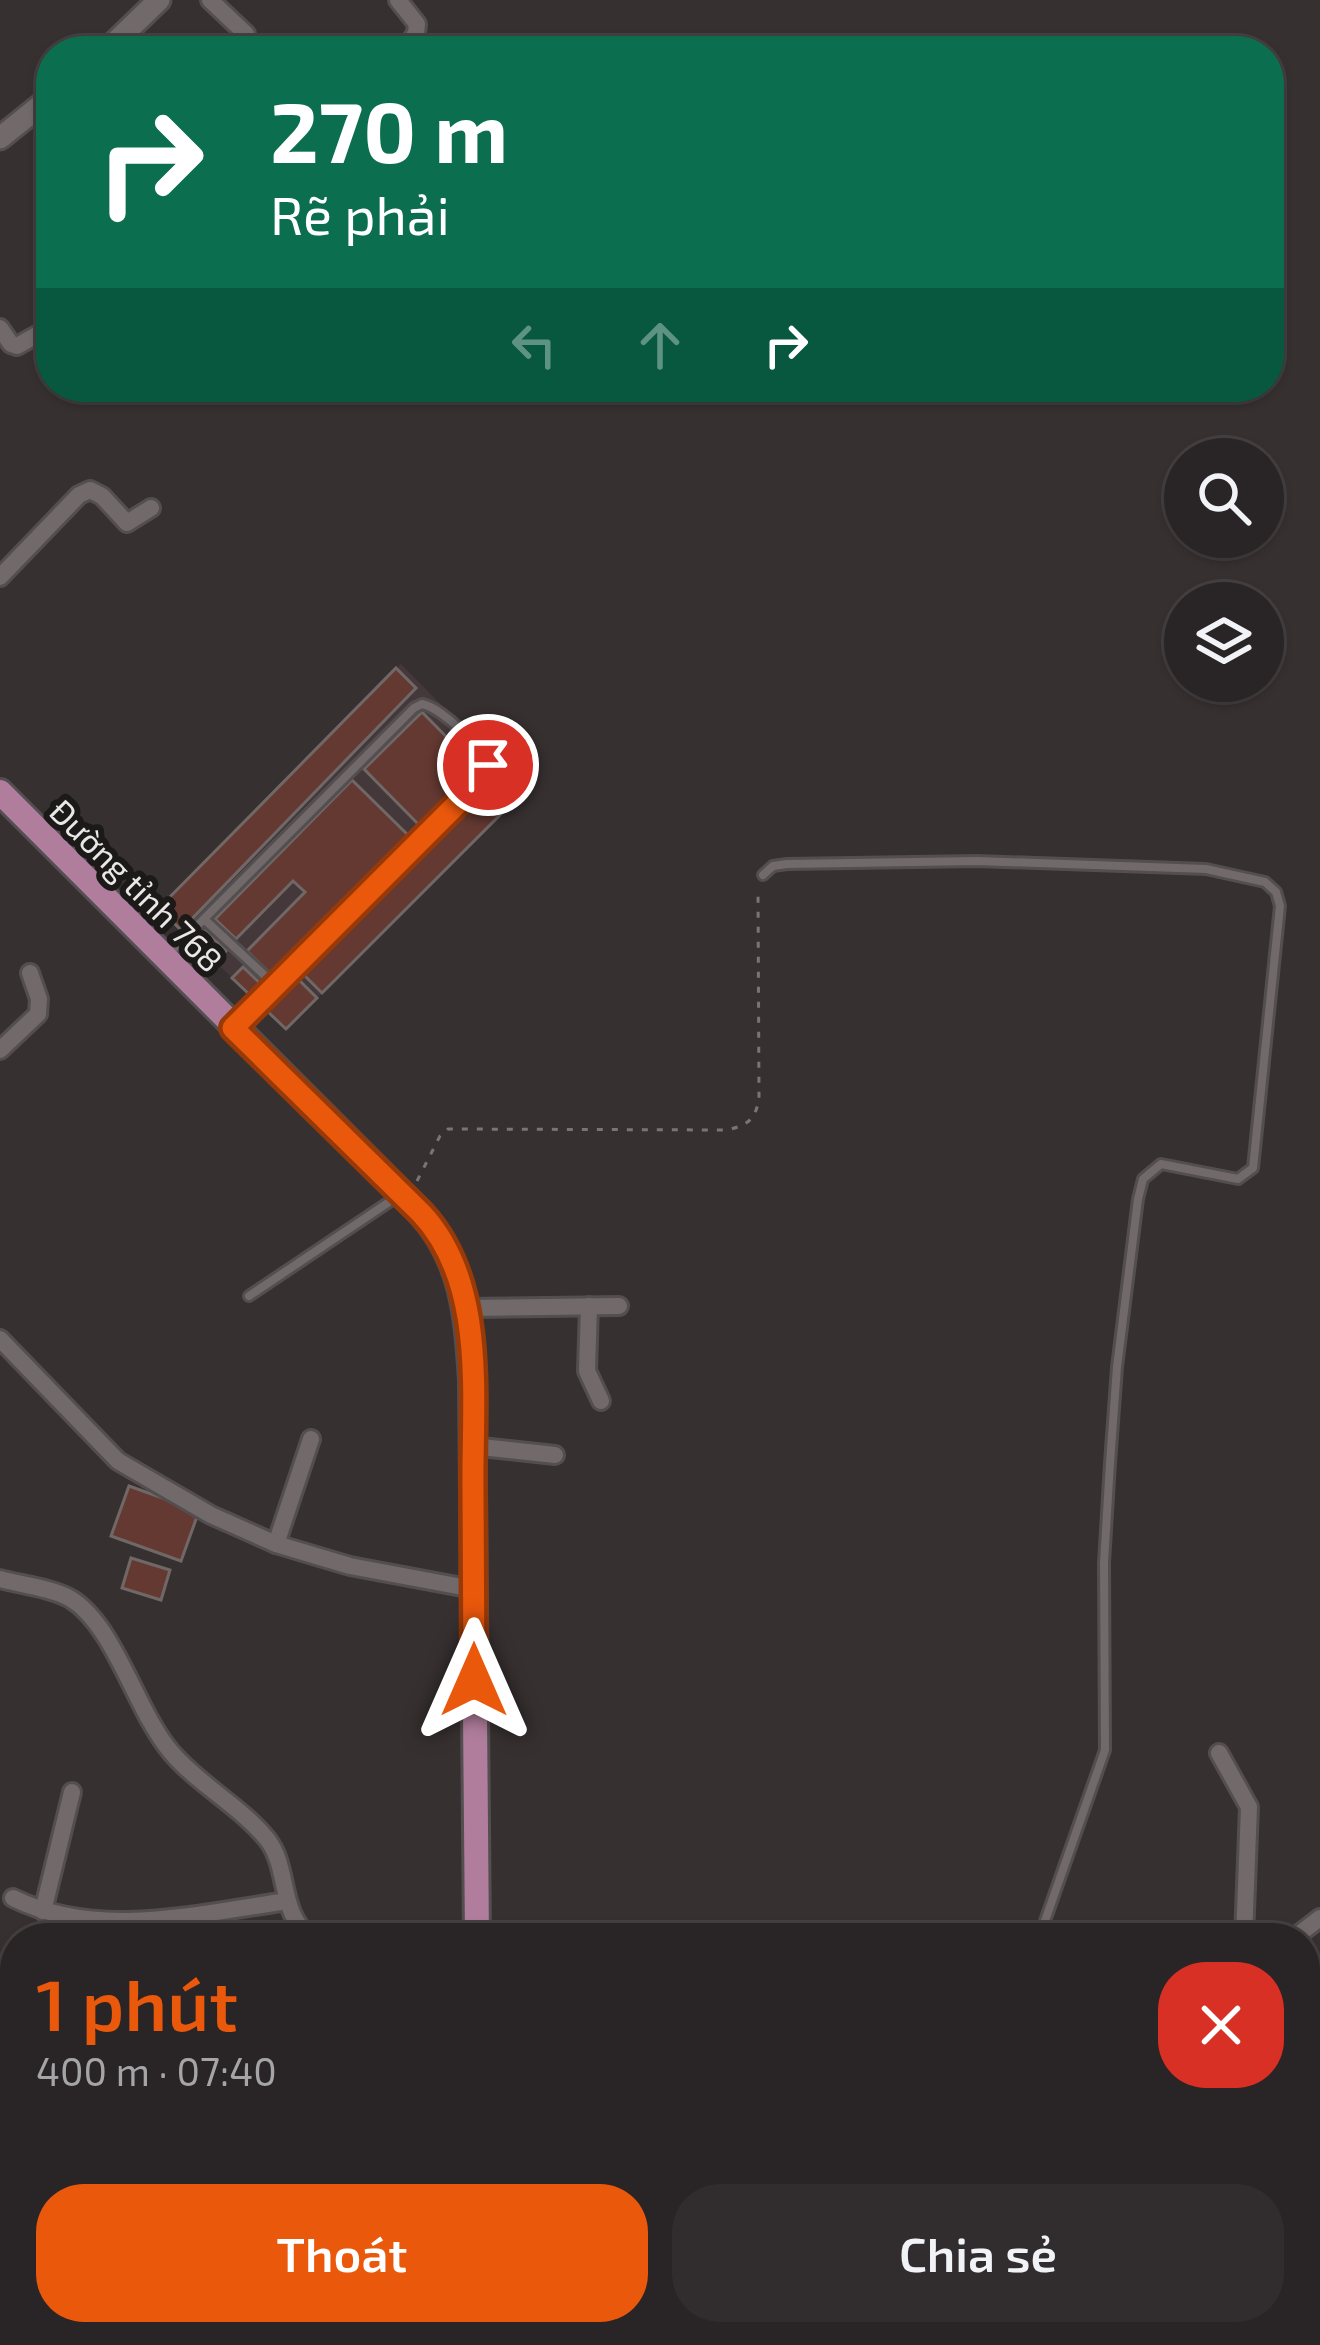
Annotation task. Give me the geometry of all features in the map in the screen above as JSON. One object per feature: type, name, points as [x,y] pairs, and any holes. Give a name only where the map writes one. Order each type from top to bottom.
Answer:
[{"type":"main road","points":[[122,36],[159,0]]},
{"type":"main road","points":[[0,138],[36,109]]},
{"type":"main road","name":"Đường tỉnh 768","points":[[0,792],[436,1229],[450,1257],[466,1308],[472,1380],[477,1923]]},
{"type":"street","points":[[211,0],[247,34]]},
{"type":"street","points":[[398,0],[417,24],[414,36]]},
{"type":"street","points":[[0,328],[17,346],[36,335]]},
{"type":"street","points":[[0,578],[79,495],[90,490],[102,496],[127,523],[151,508]]},
{"type":"street","points":[[0,1050],[38,1014],[39,999],[30,973]]},
{"type":"street","points":[[589,1306],[587,1372],[601,1401]]},
{"type":"street","points":[[466,1308],[620,1306]]},
{"type":"street","points":[[0,1340],[118,1461],[211,1515],[276,1544],[350,1566],[473,1589]]},
{"type":"street","points":[[276,1544],[311,1439]]},
{"type":"street","points":[[472,1446],[555,1455]]},
{"type":"street","points":[[0,1580],[69,1598],[92,1617],[160,1739],[196,1779],[266,1838],[297,1923]]},
{"type":"street","points":[[1219,1753],[1250,1807],[1245,1923]]},
{"type":"street","points":[[43,1911],[72,1792]]},
{"type":"street","points":[[13,1898],[43,1911],[158,1920],[286,1901]]},
{"type":"lane","points":[[164,959],[414,708],[422,704],[436,708],[484,758],[488,772],[233,1028]]},
{"type":"lane","points":[[763,875],[773,866],[788,864],[977,861],[1206,868],[1265,882],[1276,892],[1280,906],[1253,1168],[1238,1179],[1162,1164],[1143,1178],[1138,1198],[1117,1367],[1104,1564],[1105,1750],[1044,1923]]},
{"type":"lane","points":[[204,919],[275,986]]},
{"type":"lane","points":[[249,1296],[405,1197]]},
{"type":"path","points":[[405,1197],[448,1129],[727,1130],[744,1126],[756,1116],[757,891],[763,875]]},
{"type":"shaded area","points":[[401,664],[525,790],[286,1029],[159,908]]},
{"type":"building","points":[[396,668],[416,688],[181,930],[159,908]]},
{"type":"building","points":[[422,712],[478,769],[420,826],[364,769]]},
{"type":"building","points":[[352,780],[409,836],[272,975],[247,951],[305,892],[293,881],[236,939],[215,919]]},
{"type":"building","points":[[482,789],[504,811],[322,993],[301,972]]},
{"type":"building","points":[[206,930],[226,951],[215,962],[194,942]]},
{"type":"building","points":[[243,967],[263,986],[252,997],[232,978]]},
{"type":"building","points":[[296,977],[317,998],[286,1029],[265,1009]]},
{"type":"building","points":[[129,1486],[199,1511],[181,1561],[111,1536]]},
{"type":"building","points":[[131,1558],[170,1570],[161,1600],[122,1588]]},
{"type":"route","points":[[474,1680],[472,1380],[460,1284],[436,1229],[233,1028],[483,778],[488,765]]}]
